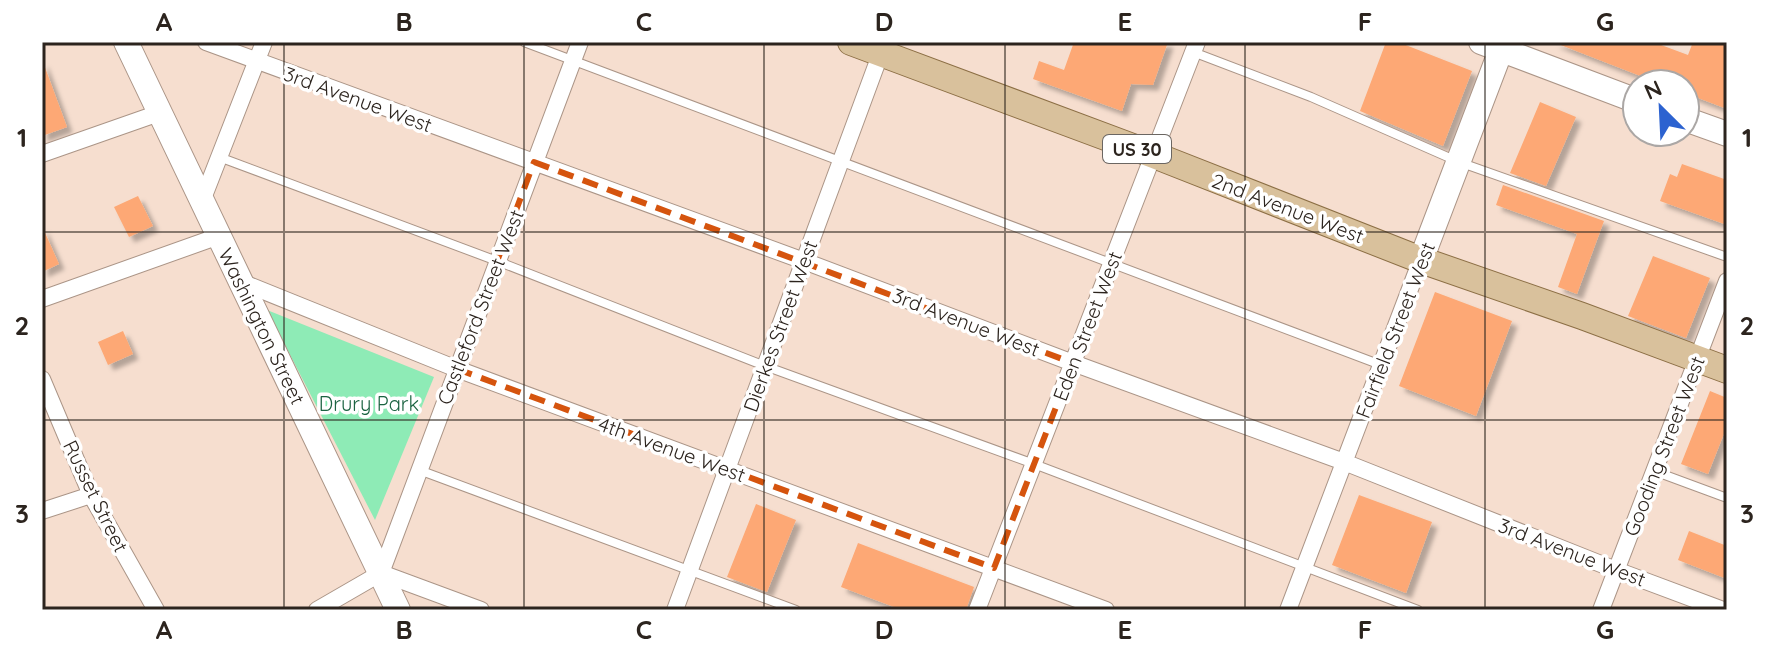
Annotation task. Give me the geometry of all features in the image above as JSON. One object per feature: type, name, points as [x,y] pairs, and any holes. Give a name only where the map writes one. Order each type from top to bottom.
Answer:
[{"type":"main road","name":"Washington Street","points":[[126,42],[398,610]]},
{"type":"main road","name":"2nd Avenue West","points":[[851,42],[883,47],[1421,260],[1727,370]]},
{"type":"main road","points":[[1495,45],[1621,95]]},
{"type":"main road","name":"Fairfield Street West","points":[[1421,260],[1459,162],[1495,45]]},
{"type":"main road","points":[[1701,125],[1727,134]]},
{"type":"street","name":"3rd Avenue West","points":[[206,42],[1344,462],[1723,610]]},
{"type":"street","points":[[202,201],[264,42]]},
{"type":"street","name":"Castleford Street West","points":[[381,573],[580,42]]},
{"type":"street","name":"Dierkes Street West","points":[[675,610],[883,47]]},
{"type":"street","name":"Eden Street West","points":[[977,610],[1195,47]]},
{"type":"street","points":[[42,154],[159,113]]},
{"type":"street","points":[[42,299],[219,236]]},
{"type":"street","name":"Fairfield Street West","points":[[1288,610],[1421,260]]},
{"type":"street","name":"Gooding Street West","points":[[1601,610],[1727,281]]},
{"type":"street","name":"4th Avenue West","points":[[241,282],[457,369],[1106,610]]},
{"type":"street","name":"Russet Street","points":[[42,379],[47,405],[91,495],[156,610]]},
{"type":"street","points":[[42,511],[91,495]]},
{"type":"street","points":[[317,610],[381,573],[481,610]]},
{"type":"lane","points":[[524,42],[1381,365]]},
{"type":"lane","points":[[1195,47],[1459,162],[1727,257]]},
{"type":"lane","points":[[219,157],[765,366],[1418,610]]},
{"type":"lane","points":[[419,470],[796,610]]},
{"type":"lane","points":[[1654,471],[1727,498]]},
{"type":"highlighted area","points":[[534,162],[1073,363],[994,568],[457,369]]},
{"type":"green space","name":"Drury Park","points":[[267,310],[434,377],[375,520]]},
{"type":"building","points":[[1074,42],[1168,42],[1153,85],[1131,84],[1122,111],[1033,79],[1039,61],[1064,70]]},
{"type":"building","points":[[1386,42],[1398,42],[1472,71],[1443,146],[1360,111]]},
{"type":"building","points":[[1553,42],[1653,42],[1688,55],[1693,42],[1727,42],[1727,109],[1701,99],[1701,68],[1621,68]]},
{"type":"building","points":[[42,62],[67,127],[42,136]]},
{"type":"building","points":[[1540,102],[1576,117],[1546,186],[1510,173]]},
{"type":"building","points":[[1682,164],[1727,180],[1727,225],[1660,201],[1670,174],[1677,177]]},
{"type":"building","points":[[1503,185],[1604,221],[1577,294],[1558,287],[1577,234],[1496,205]]},
{"type":"building","points":[[138,196],[153,226],[129,237],[114,207]]},
{"type":"building","points":[[42,226],[59,264],[42,272]]},
{"type":"building","points":[[1653,256],[1710,278],[1686,338],[1628,316]]},
{"type":"building","points":[[1435,292],[1512,321],[1476,416],[1399,386]]},
{"type":"building","points":[[123,331],[133,354],[108,365],[98,342]]},
{"type":"building","points":[[1710,391],[1727,398],[1727,426],[1708,474],[1681,464]]},
{"type":"building","points":[[1359,495],[1432,522],[1406,593],[1332,565]]},
{"type":"building","points":[[756,504],[796,520],[767,592],[727,577]]},
{"type":"building","points":[[1689,531],[1727,546],[1727,579],[1678,560]]},
{"type":"building","points":[[858,543],[974,587],[966,610],[902,610],[841,587]]}]
